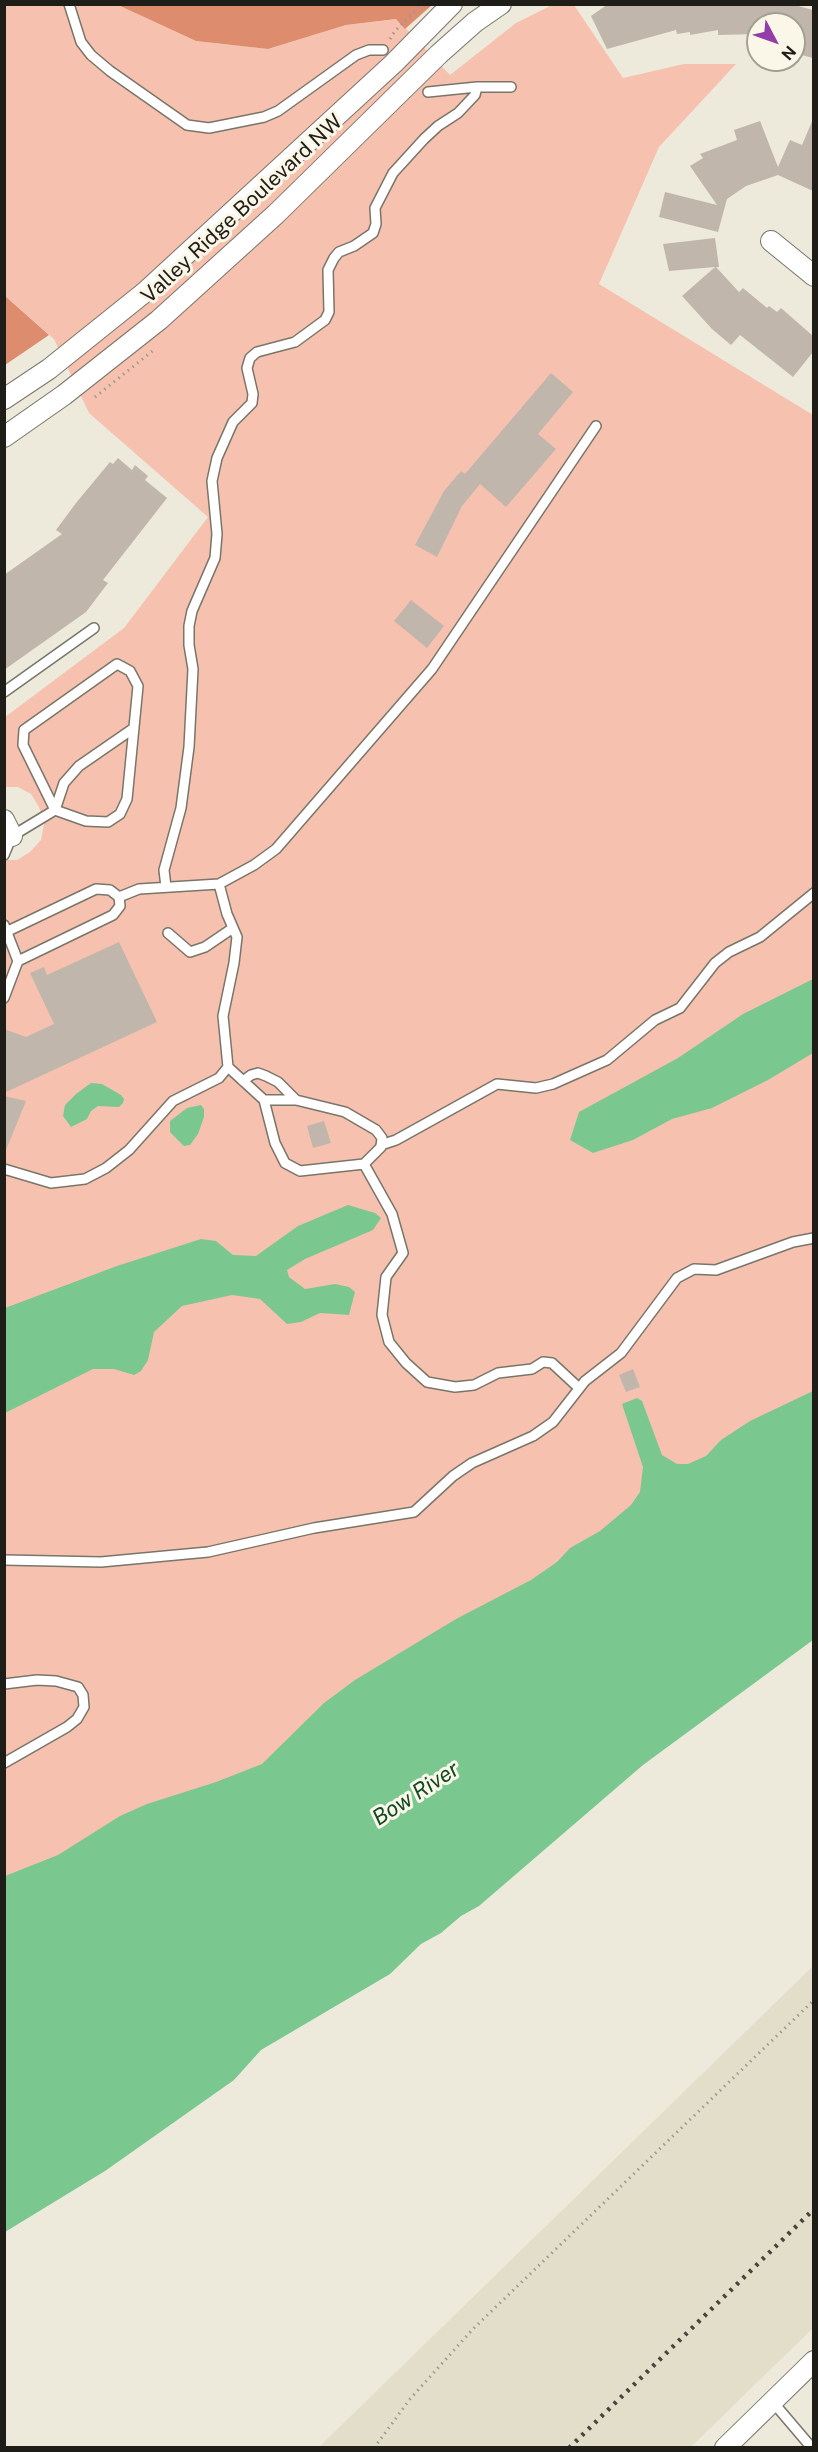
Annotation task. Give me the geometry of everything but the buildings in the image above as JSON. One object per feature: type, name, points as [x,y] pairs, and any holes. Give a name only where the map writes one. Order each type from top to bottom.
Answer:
[{"type":"street","name":"Valley Ridge Boulevard NW","points":[[4,399],[49,369],[145,292],[394,63],[452,4]]},
{"type":"street","name":"Valley Ridge Boulevard NW","points":[[4,437],[64,395],[159,320],[276,214],[439,54],[475,22],[501,4]]},
{"type":"street","points":[[771,241],[813,276]]},
{"type":"street","points":[[725,2448],[813,2361]]},
{"type":"lane","points":[[69,4],[81,42],[91,55],[186,125],[209,128],[264,117],[278,111],[356,55],[383,50]]},
{"type":"lane","points":[[428,92],[477,87],[511,87]]},
{"type":"lane","points":[[166,887],[164,870],[181,808],[189,747],[193,679],[189,626],[192,611],[215,558],[218,534],[212,481],[217,458],[233,422],[252,403],[253,394],[247,368],[250,358],[257,352],[295,342],[325,320],[330,312],[328,270],[334,258],[339,252],[354,246],[373,233],[376,224],[375,208],[393,173],[431,133],[458,113],[476,94],[477,87]]},
{"type":"lane","points":[[119,897],[140,889],[219,884],[254,865],[276,849],[432,669],[596,426]]},
{"type":"lane","points":[[4,692],[94,628]]},
{"type":"lane","points":[[117,663],[130,671],[138,686],[127,799],[120,814],[108,822],[86,821],[55,810],[23,745],[24,730],[117,663]]},
{"type":"lane","points":[[7,837],[55,810],[64,783],[79,766],[134,728]]},
{"type":"lane","points":[[219,884],[227,914],[237,937],[234,963],[222,1016],[228,1067],[264,1101],[275,1143],[285,1163],[300,1171],[364,1164],[374,1157],[381,1145],[382,1138],[375,1130],[345,1112],[296,1100],[264,1101]]},
{"type":"lane","points":[[4,998],[18,961],[6,928],[96,889],[110,890],[119,897],[120,906],[113,915],[18,961]]},
{"type":"lane","points":[[381,1145],[396,1140],[497,1084],[506,1083],[536,1088],[553,1084],[607,1060],[647,1025],[680,1008],[715,963],[729,952],[760,937],[813,893]]},
{"type":"lane","points":[[168,933],[190,952],[205,947],[233,928]]},
{"type":"lane","points":[[4,1169],[51,1183],[85,1179],[106,1168],[129,1150],[160,1112],[173,1101],[219,1078],[228,1067]]},
{"type":"lane","points":[[243,1081],[258,1073],[278,1082],[296,1100]]},
{"type":"lane","points":[[364,1164],[392,1214],[403,1253],[386,1276],[382,1315],[389,1342],[406,1363],[427,1382],[455,1387],[474,1385],[498,1373],[532,1369],[543,1362],[552,1363],[579,1388]]},
{"type":"lane","points":[[4,1560],[101,1562],[208,1552],[314,1528],[414,1512],[453,1476],[472,1463],[533,1436],[553,1422],[579,1388],[621,1353],[677,1278],[694,1269],[716,1270],[793,1242],[813,1238]]},
{"type":"lane","points":[[4,1684],[37,1680],[56,1681],[78,1687],[83,1695],[84,1707],[77,1719],[67,1727],[4,1763]]},
{"type":"lane","points":[[772,2401],[812,2448]]},
{"type":"path","points":[[383,50],[395,31],[422,4]]},
{"type":"path","points":[[374,2448],[410,2399],[473,2329],[813,2000]]},
{"type":"shaded area","points":[[5,5],[118,5],[196,41],[268,49],[346,25],[397,19],[450,75],[516,23],[552,5],[574,5],[623,78],[684,64],[736,64],[659,147],[599,284],[813,415],[814,1405],[261,1784],[5,1888],[4,860],[17,860],[30,852],[41,840],[44,824],[39,807],[31,794],[18,787],[5,787],[5,717],[124,628],[208,517],[89,413],[54,339],[5,296]]},
{"type":"shaded area","points":[[118,5],[432,5],[405,29],[396,19],[346,25],[268,49],[196,41]]},
{"type":"shaded area","points":[[5,296],[49,335],[5,365]]},
{"type":"shaded area","points":[[813,1966],[813,2328],[691,2447],[319,2447]]},
{"type":"water","points":[[813,979],[813,1053],[768,1080],[712,1108],[672,1119],[633,1140],[593,1153],[570,1140],[579,1112],[678,1058],[743,1014]]},
{"type":"water","points":[[91,1083],[102,1084],[121,1095],[124,1099],[123,1103],[119,1107],[98,1106],[91,1111],[87,1119],[71,1127],[63,1116],[65,1105]]},
{"type":"water","points":[[201,1105],[204,1109],[204,1117],[198,1134],[190,1145],[184,1146],[170,1132],[170,1121],[187,1108]]},
{"type":"water","points":[[348,1205],[375,1213],[381,1218],[373,1230],[305,1259],[287,1270],[289,1277],[305,1289],[335,1284],[349,1287],[355,1292],[349,1315],[320,1313],[301,1322],[287,1324],[260,1299],[232,1295],[182,1306],[154,1332],[148,1360],[141,1371],[134,1375],[114,1369],[93,1369],[5,1413],[5,1308],[117,1266],[201,1239],[216,1241],[233,1255],[256,1256],[298,1226]]},
{"type":"water","name":"Bow River","points":[[813,1391],[813,1640],[643,1765],[479,1906],[421,1944],[390,1974],[261,2050],[234,2080],[105,2171],[5,2232],[5,1876],[58,1855],[120,1816],[147,1804],[216,1782],[262,1764],[324,1703],[355,1680],[456,1619],[531,1580],[557,1562],[570,1548],[600,1531],[631,1505],[640,1492],[643,1467],[622,1404],[637,1398],[642,1401],[662,1455],[677,1464],[688,1464],[706,1456],[721,1440],[750,1421]]},
{"type":"railway","points":[[569,2448],[814,2209]]}]
